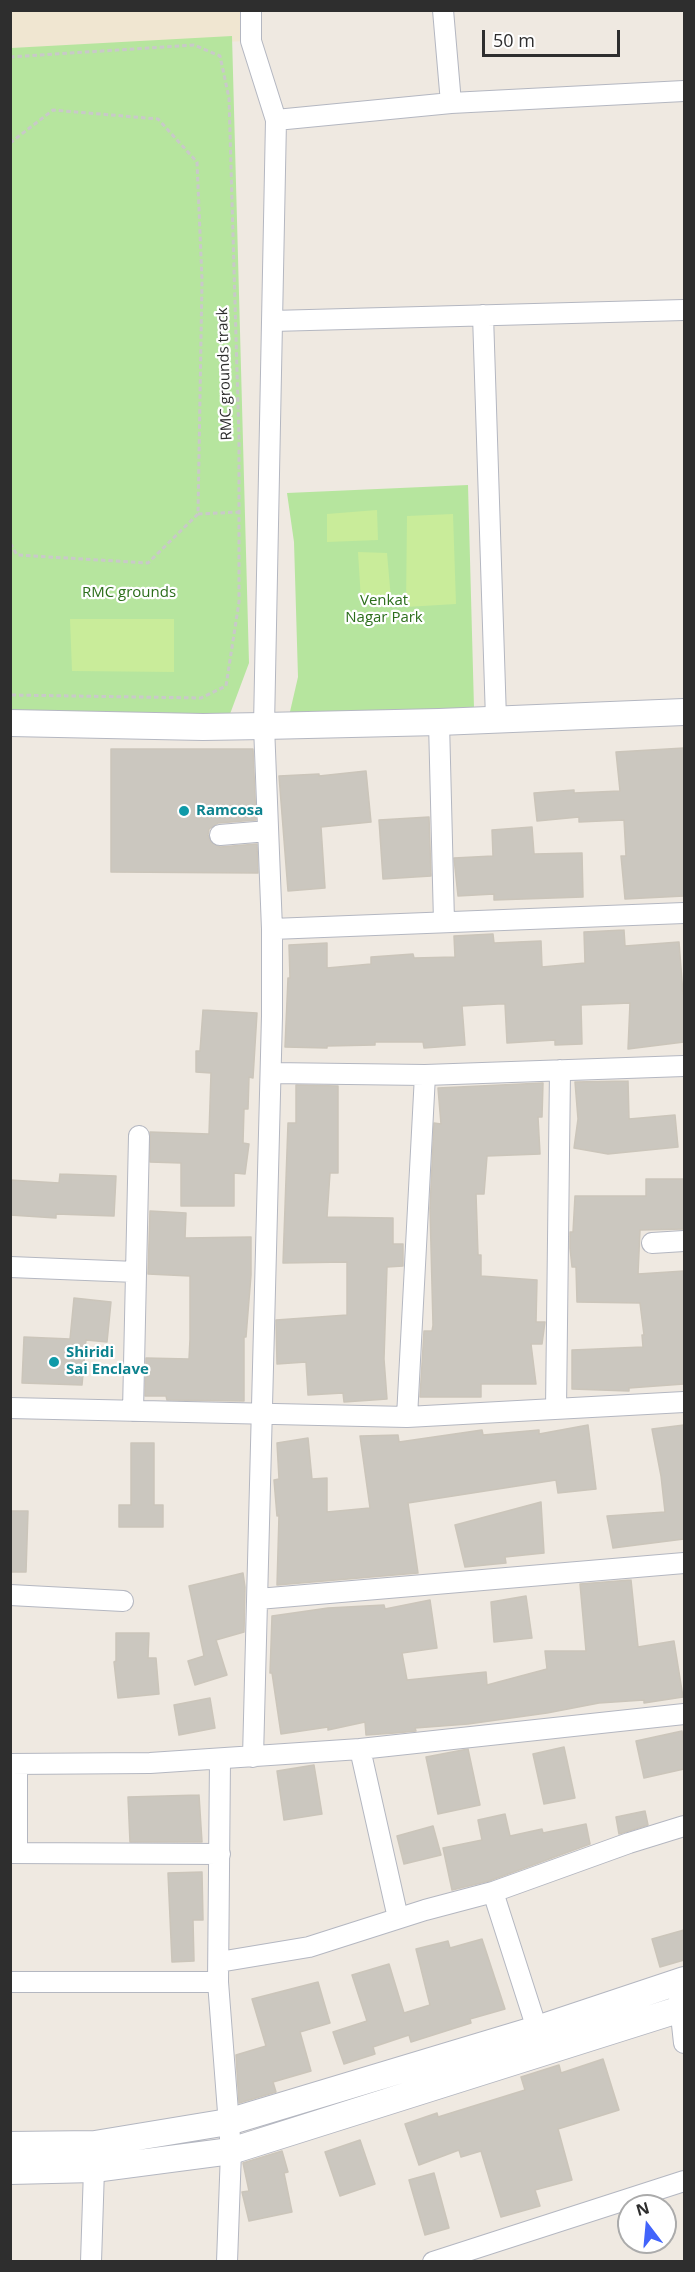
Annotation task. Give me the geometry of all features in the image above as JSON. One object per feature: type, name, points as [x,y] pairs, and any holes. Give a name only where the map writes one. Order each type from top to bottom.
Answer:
[{"type":"street","points":[[251,10],[251,41],[276,120],[264,726],[272,929],[271,1073],[253,1756]]},
{"type":"street","points":[[443,10],[451,103]]},
{"type":"street","points":[[276,120],[451,103],[684,91]]},
{"type":"street","points":[[272,321],[684,310]]},
{"type":"street","points":[[483,315],[496,720]]},
{"type":"street","points":[[10,723],[203,727],[439,722],[684,712]]},
{"type":"street","points":[[439,722],[444,922]]},
{"type":"street","points":[[220,835],[268,831]]},
{"type":"street","points":[[272,929],[684,913]]},
{"type":"street","points":[[271,1073],[425,1075],[684,1066]]},
{"type":"street","points":[[556,1409],[560,1070]]},
{"type":"street","points":[[406,1417],[425,1075]]},
{"type":"street","points":[[133,1411],[140,1136]]},
{"type":"street","points":[[652,1244],[684,1241]]},
{"type":"street","points":[[10,1267],[136,1272]]},
{"type":"street","points":[[10,1408],[406,1417],[684,1402]]},
{"type":"street","points":[[258,1599],[684,1563]]},
{"type":"street","points":[[10,1595],[123,1601]]},
{"type":"street","points":[[220,1854],[14,1852],[14,1764],[150,1763],[360,1749],[684,1714]]},
{"type":"street","points":[[360,1749],[398,1918]]},
{"type":"street","points":[[220,1759],[218,1982],[231,2151],[227,2262]]},
{"type":"street","points":[[219,1962],[309,1947],[398,1918],[493,1892],[628,1843],[684,1826]]},
{"type":"street","points":[[493,1892],[537,2029]]},
{"type":"street","points":[[10,2145],[95,2144],[228,2122],[537,2029],[680,1981],[684,2043]]},
{"type":"street","points":[[10,1982],[218,1982]]},
{"type":"street","points":[[10,2171],[94,2169],[231,2151],[683,2009]]},
{"type":"street","points":[[91,2262],[94,2169]]},
{"type":"street","points":[[433,2262],[684,2181]]},
{"type":"path","name":"RMC grounds track","points":[[10,57],[194,45],[220,56],[229,98],[239,439],[239,602],[226,686],[201,698],[10,695]]},
{"type":"path","points":[[10,142],[53,110],[158,119],[197,162],[202,280],[198,514]]},
{"type":"path","points":[[10,543],[17,555],[148,563],[198,514],[239,512]]},
{"type":"shaded area","points":[[10,11],[251,11],[251,41],[11,48]]},
{"type":"green space","name":"RMC grounds","points":[[232,36],[249,663],[230,714],[11,710],[11,48]]},
{"type":"green space","name":"Venkat Nagar Park","points":[[468,485],[474,708],[289,716],[298,677],[294,542],[287,493]]},
{"type":"green space","points":[[377,510],[378,540],[327,542],[327,514]]},
{"type":"green space","points":[[453,514],[456,604],[406,607],[407,516]]},
{"type":"green space","points":[[358,552],[387,553],[391,599],[361,600]]},
{"type":"green space","points":[[70,619],[174,619],[174,672],[72,671]]},
{"type":"building","points":[[684,748],[684,896],[625,899],[621,856],[626,856],[624,820],[579,822],[579,817],[537,821],[534,793],[574,790],[574,793],[620,791],[616,752]]},
{"type":"building","name":"Ramcosa","points":[[111,749],[253,749],[256,820],[218,823],[209,829],[208,835],[211,842],[220,847],[257,844],[258,873],[111,872]]},
{"type":"building","points":[[366,771],[371,822],[321,827],[325,888],[288,891],[279,776],[319,774],[319,776]]},
{"type":"building","points":[[429,817],[431,876],[383,879],[379,820]]},
{"type":"building","points":[[532,827],[534,854],[582,853],[583,897],[494,900],[494,894],[458,896],[454,858],[493,856],[492,830]]},
{"type":"building","points":[[624,930],[625,946],[679,942],[684,994],[684,1042],[628,1049],[630,1003],[581,1005],[582,1044],[555,1045],[555,1040],[507,1043],[505,1004],[498,1004],[462,1006],[465,1045],[424,1048],[423,1042],[375,1042],[375,1045],[327,1046],[327,1048],[285,1047],[288,978],[290,978],[289,945],[327,943],[327,968],[371,964],[371,957],[413,954],[414,958],[455,957],[454,936],[493,934],[494,943],[541,941],[542,967],[585,963],[584,932]]},
{"type":"building","points":[[203,1010],[257,1013],[253,1078],[249,1077],[248,1109],[244,1109],[243,1143],[249,1144],[245,1174],[234,1173],[234,1206],[181,1206],[181,1163],[150,1162],[150,1132],[209,1134],[211,1073],[196,1072],[196,1051],[200,1051]]},
{"type":"building","points":[[628,1081],[629,1119],[675,1115],[678,1147],[608,1154],[574,1148],[578,1119],[575,1082]]},
{"type":"building","points":[[543,1083],[542,1117],[538,1117],[540,1154],[487,1156],[484,1194],[476,1194],[481,1276],[537,1280],[536,1322],[545,1322],[542,1344],[531,1344],[536,1384],[481,1384],[481,1397],[420,1397],[424,1331],[432,1331],[433,1325],[430,1208],[434,1123],[441,1124],[438,1088]]},
{"type":"building","points":[[296,1085],[338,1086],[338,1173],[330,1173],[327,1217],[393,1218],[393,1244],[403,1244],[403,1266],[387,1267],[384,1359],[387,1399],[344,1402],[343,1393],[308,1395],[306,1362],[277,1364],[276,1320],[347,1315],[347,1262],[283,1263],[288,1123],[296,1123]]},
{"type":"building","points":[[60,1174],[116,1176],[114,1216],[56,1214],[56,1218],[10,1215],[10,1180],[59,1183]]},
{"type":"building","points":[[646,1179],[684,1179],[684,1229],[640,1230],[638,1274],[684,1271],[684,1384],[629,1388],[629,1391],[572,1389],[572,1350],[643,1347],[642,1335],[644,1335],[640,1303],[577,1302],[576,1267],[572,1267],[570,1248],[575,1196],[646,1196]]},
{"type":"building","points":[[150,1211],[186,1213],[185,1238],[251,1237],[251,1275],[246,1337],[244,1337],[244,1401],[167,1400],[166,1396],[145,1396],[146,1358],[189,1359],[190,1339],[190,1276],[148,1274]]},
{"type":"building","name":"Shiridi Sai Enclave","points":[[74,1298],[111,1302],[107,1342],[86,1340],[82,1385],[22,1383],[24,1337],[70,1339]]},
{"type":"building","points":[[588,1425],[596,1489],[558,1493],[556,1480],[408,1503],[418,1573],[277,1585],[279,1515],[277,1516],[274,1480],[279,1479],[277,1443],[308,1438],[312,1479],[327,1478],[327,1512],[370,1508],[360,1436],[398,1435],[399,1442],[482,1430],[483,1435],[539,1430],[539,1434]]},
{"type":"building","points":[[684,1425],[684,1539],[613,1548],[607,1516],[665,1512],[652,1429]]},
{"type":"building","points":[[131,1443],[154,1443],[154,1505],[163,1505],[163,1527],[119,1527],[119,1505],[131,1505]]},
{"type":"building","points":[[541,1502],[544,1553],[505,1557],[506,1563],[465,1567],[455,1525]]},
{"type":"building","points":[[10,1511],[28,1511],[26,1572],[10,1572]]},
{"type":"building","points":[[243,1573],[244,1632],[216,1640],[227,1675],[195,1685],[188,1661],[204,1656],[189,1586]]},
{"type":"building","points":[[631,1580],[638,1647],[674,1641],[683,1697],[644,1703],[644,1700],[599,1703],[547,1713],[468,1724],[415,1728],[416,1731],[395,1733],[366,1735],[365,1722],[328,1730],[328,1727],[281,1734],[272,1673],[270,1673],[272,1616],[328,1608],[384,1605],[385,1609],[430,1600],[437,1648],[402,1653],[407,1680],[486,1672],[487,1685],[547,1669],[545,1651],[586,1651],[580,1584]]},
{"type":"building","points":[[526,1596],[532,1638],[494,1642],[491,1602]]},
{"type":"building","points":[[116,1633],[149,1633],[148,1658],[156,1658],[159,1694],[118,1698],[114,1662],[116,1661]]},
{"type":"building","points":[[210,1698],[215,1728],[179,1735],[174,1705]]},
{"type":"building","points":[[682,1731],[684,1769],[644,1778],[636,1741]]},
{"type":"building","points":[[564,1747],[575,1798],[544,1804],[533,1754]]},
{"type":"building","points":[[468,1749],[480,1805],[438,1814],[426,1757]]},
{"type":"building","points":[[314,1765],[322,1814],[284,1820],[277,1771]]},
{"type":"building","points":[[199,1795],[202,1842],[130,1842],[128,1797]]},
{"type":"building","points":[[645,1811],[648,1825],[619,1834],[616,1817]]},
{"type":"building","points":[[505,1814],[510,1836],[542,1829],[543,1833],[586,1824],[590,1844],[489,1881],[452,1890],[443,1848],[482,1840],[478,1820]]},
{"type":"building","points":[[433,1826],[441,1855],[404,1864],[397,1836]]},
{"type":"building","points":[[202,1872],[203,1920],[193,1920],[194,1961],[172,1962],[168,1873]]},
{"type":"building","points":[[684,1930],[684,1960],[660,1967],[652,1939]]},
{"type":"building","points":[[482,1939],[505,2009],[470,2019],[471,2023],[411,2042],[409,2035],[373,2047],[375,2054],[344,2064],[333,2032],[367,2021],[352,1975],[389,1964],[404,2013],[430,2005],[416,1949],[448,1941],[450,1948]]},
{"type":"building","points":[[318,1982],[330,2023],[300,2032],[311,2071],[273,2082],[276,2092],[239,2103],[236,2055],[266,2046],[252,1999]]},
{"type":"building","points":[[603,2059],[619,2110],[558,2129],[572,2180],[535,2190],[540,2206],[501,2217],[481,2151],[461,2157],[459,2150],[419,2165],[405,2124],[437,2113],[438,2117],[525,2090],[521,2077],[559,2065],[561,2073]]},
{"type":"building","points":[[360,2140],[375,2184],[340,2196],[325,2152]]},
{"type":"building","points":[[282,2151],[288,2172],[284,2173],[292,2212],[249,2221],[242,2192],[249,2191],[243,2163]]},
{"type":"building","points":[[434,2173],[449,2228],[425,2235],[409,2180]]},
{"type":"place","name":"Ramcosa","points":[[184,811]]},
{"type":"place","name":"Shiridi Sai Enclave","points":[[54,1362]]}]
